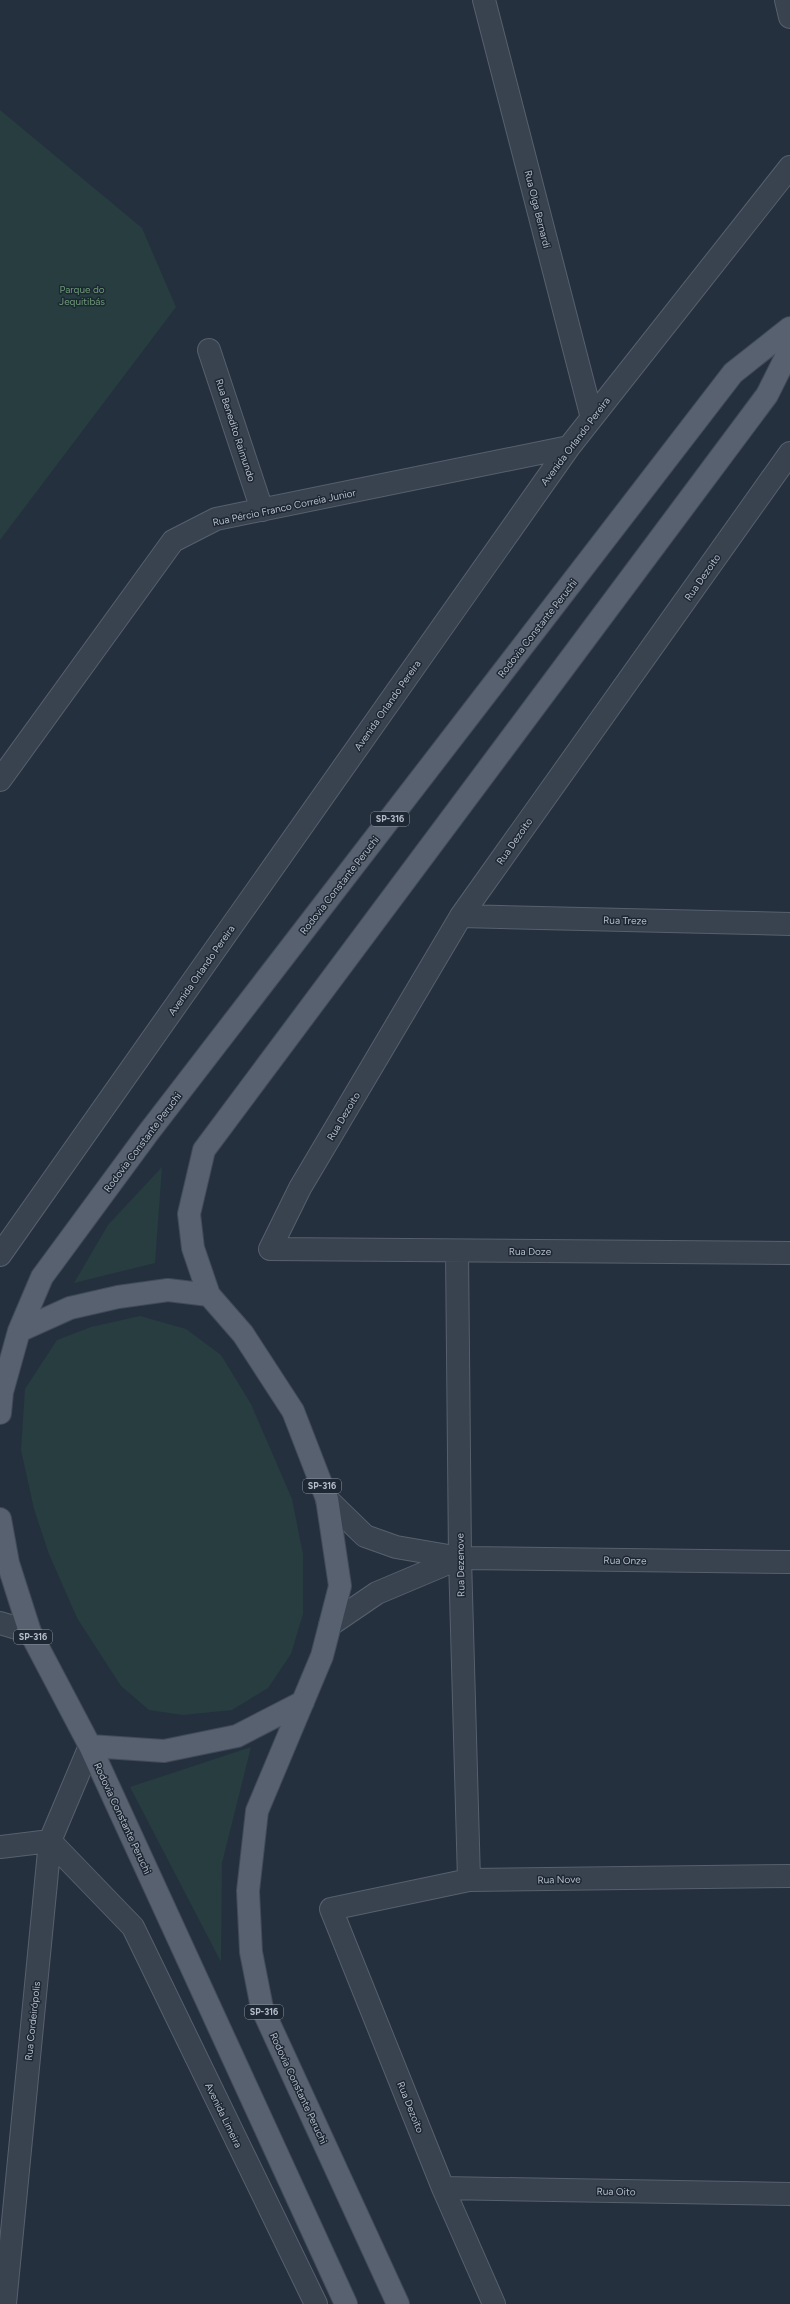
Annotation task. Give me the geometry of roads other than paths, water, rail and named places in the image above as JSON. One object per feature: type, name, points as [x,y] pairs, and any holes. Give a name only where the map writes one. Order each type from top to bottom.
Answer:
[{"type":"main road","name":"Rodovia Constante Peruchi","points":[[19,1331],[42,1277],[158,1120],[733,373],[790,328]]},
{"type":"main road","name":"SP-316","points":[[303,1702],[322,1656],[340,1586],[327,1498],[292,1411],[242,1334],[209,1295],[193,1248],[190,1214],[204,1150],[768,395],[790,349]]},
{"type":"main road","points":[[19,1331],[70,1308],[118,1297],[168,1290],[209,1295]]},
{"type":"main road","name":"SP-316","points":[[0,1413],[2,1392],[19,1331]]},
{"type":"main road","name":"SP-316","points":[[0,1520],[8,1563],[30,1632],[90,1746]]},
{"type":"main road","name":"Rodovia Constante Peruchi","points":[[303,1702],[257,1810],[248,1891],[251,1952],[262,2008],[398,2304]]},
{"type":"main road","points":[[90,1746],[164,1750],[237,1736],[303,1702]]},
{"type":"main road","name":"Rodovia Constante Peruchi","points":[[90,1746],[346,2304]]},
{"type":"street","name":"Rua Olga Bernardi","points":[[484,0],[592,418]]},
{"type":"street","points":[[786,0],[790,17]]},
{"type":"street","name":"Avenida Orlando Pereira","points":[[0,1255],[569,446],[790,167]]},
{"type":"street","name":"Rua Benedito Raimundo","points":[[209,350],[262,510]]},
{"type":"street","name":"Rua Pércio Franco Correia Junior","points":[[0,780],[173,541],[216,519],[569,446]]},
{"type":"street","name":"Rua Dezoito","points":[[270,1249],[300,1188],[461,916],[790,453]]},
{"type":"street","name":"Rua Treze","points":[[461,916],[790,924]]},
{"type":"street","name":"Rua Doze","points":[[270,1249],[790,1253]]},
{"type":"street","name":"Rua Dezenove","points":[[457,1251],[460,1558],[470,1880]]},
{"type":"street","points":[[327,1498],[364,1536],[396,1547],[460,1558]]},
{"type":"street","points":[[330,1625],[377,1593],[460,1558]]},
{"type":"street","name":"Rua Onze","points":[[460,1558],[790,1562]]},
{"type":"street","points":[[0,1623],[30,1632]]},
{"type":"street","name":"Rua Cordeirópolis","points":[[4,2304],[50,1841],[90,1746]]},
{"type":"street","points":[[0,1847],[50,1841]]},
{"type":"street","name":"Avenida Limeira","points":[[50,1841],[133,1927],[316,2304]]},
{"type":"street","name":"Rua Nove","points":[[331,1909],[470,1880],[790,1876]]},
{"type":"street","name":"Rua Dezoito","points":[[331,1909],[443,2188],[494,2304]]},
{"type":"street","name":"Rua Oito","points":[[443,2188],[790,2194]]},
{"type":"park label","name":"Parque do Jequitibás","points":[[82,294]]}]
